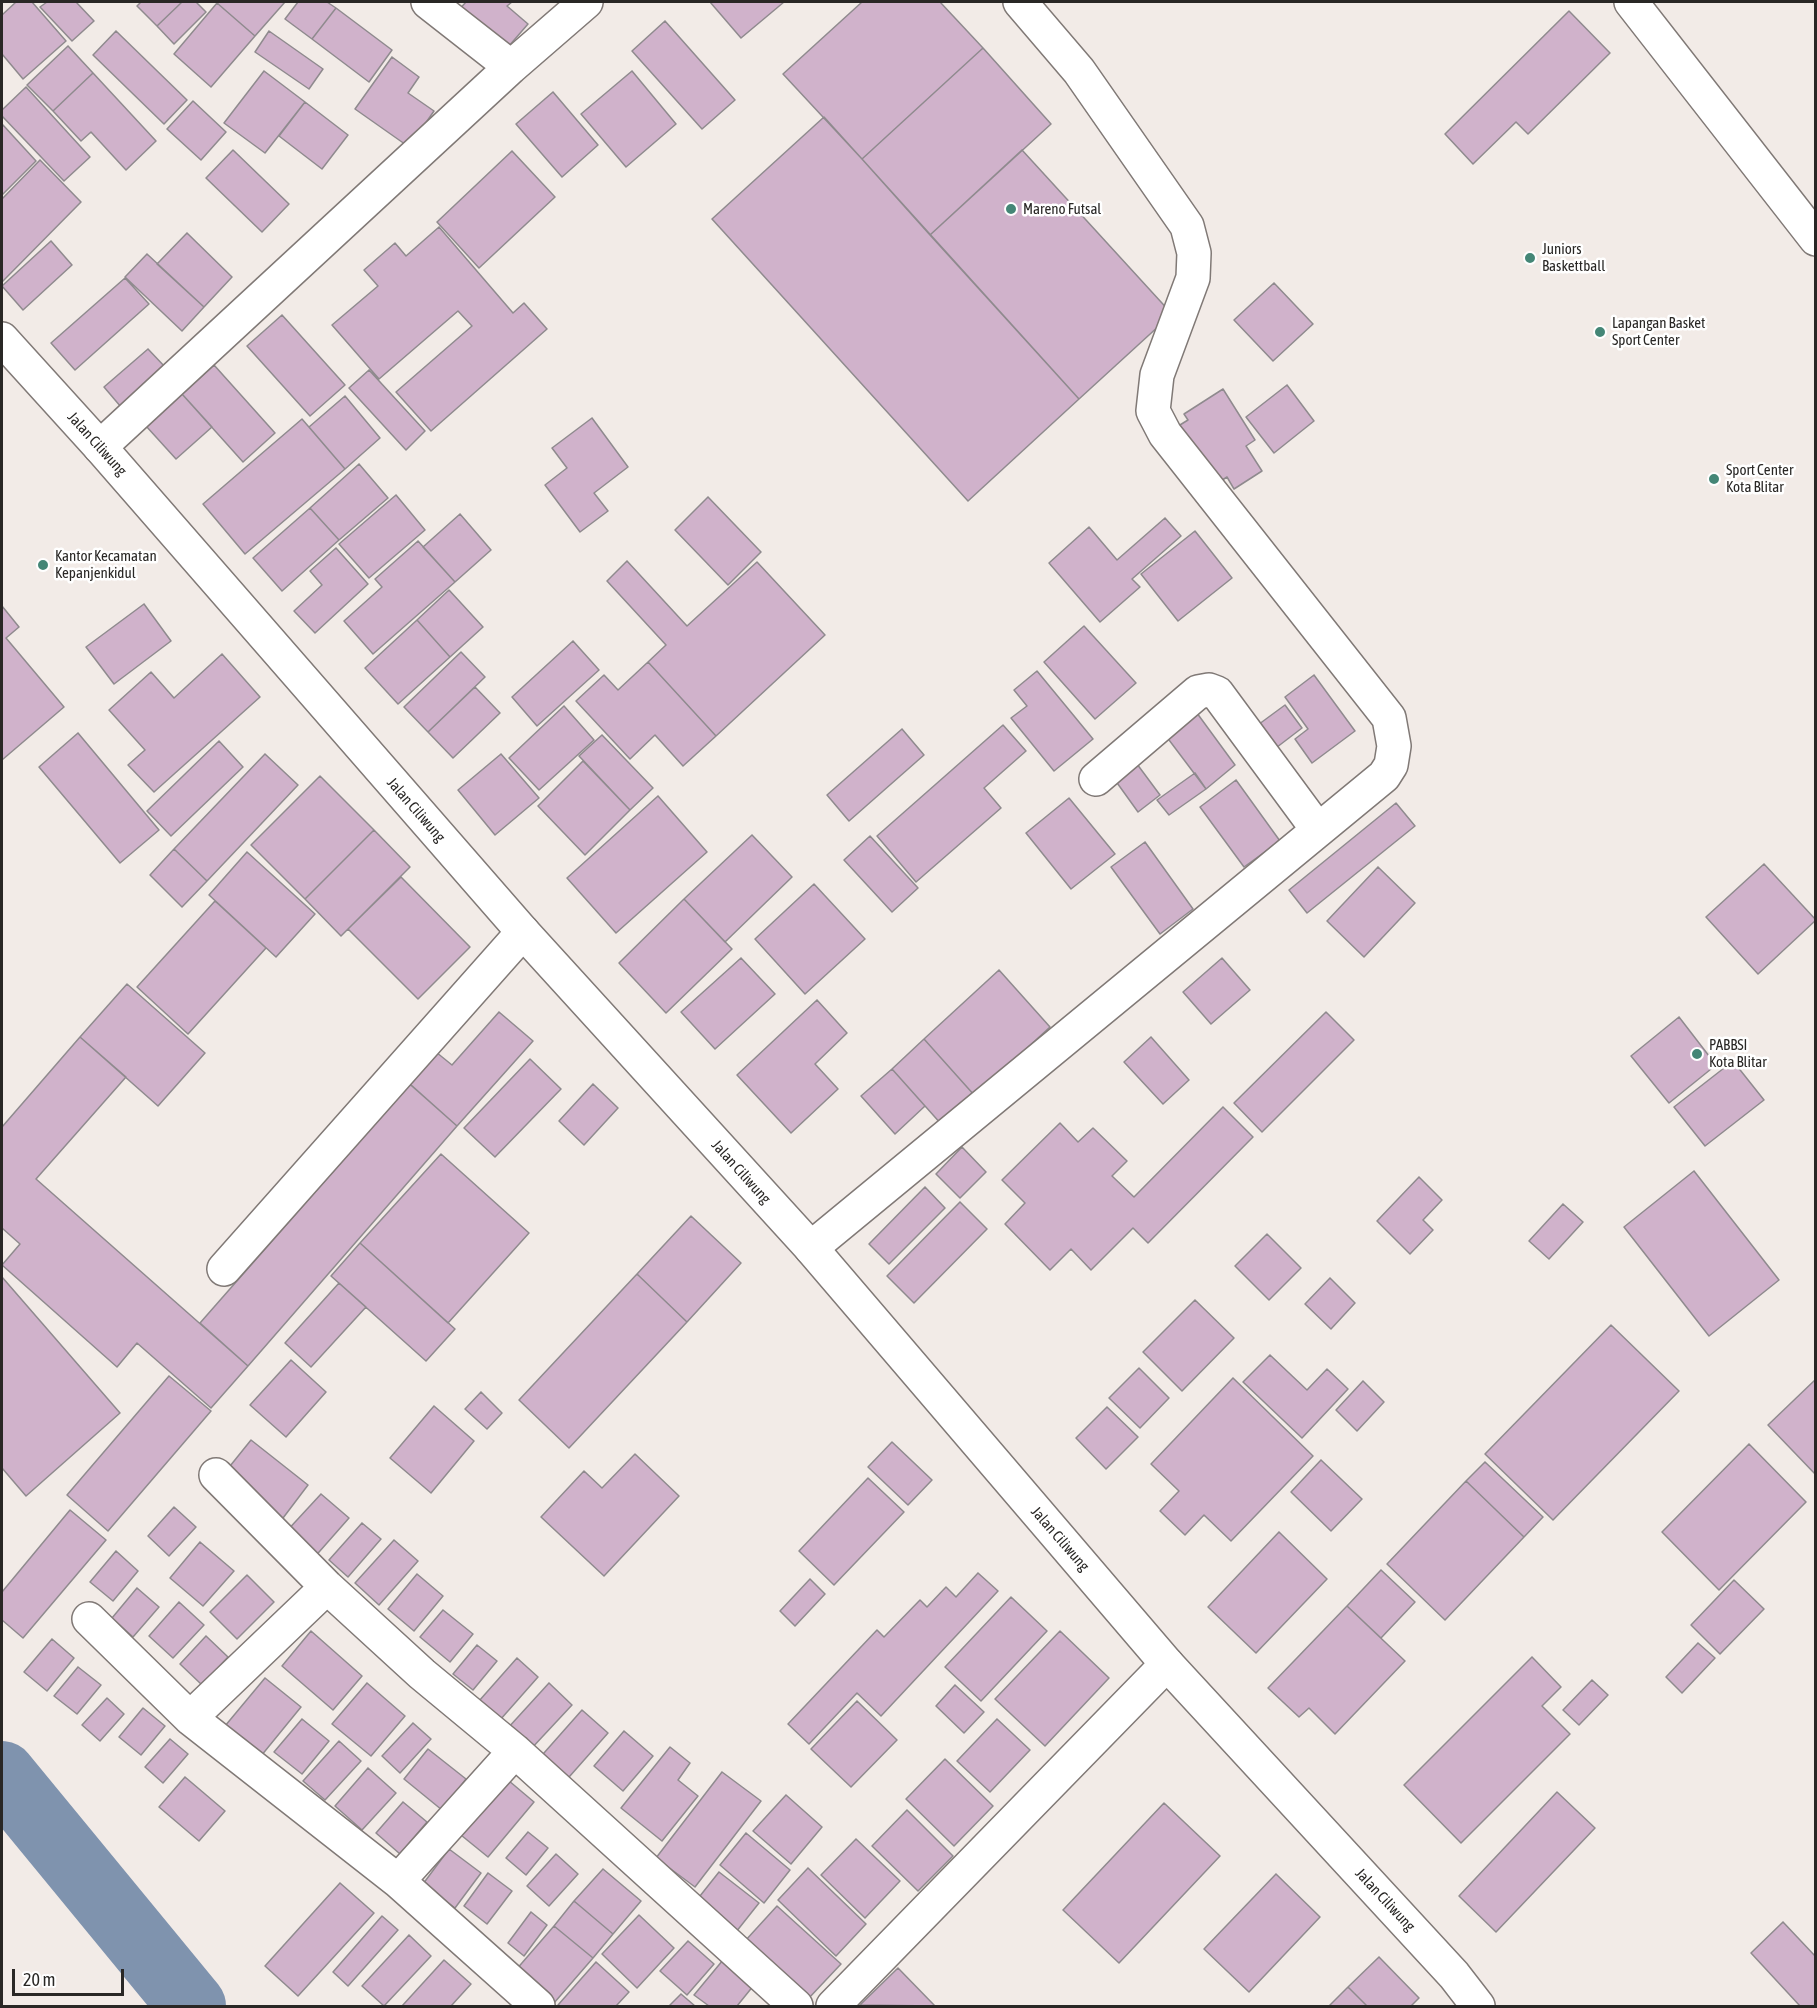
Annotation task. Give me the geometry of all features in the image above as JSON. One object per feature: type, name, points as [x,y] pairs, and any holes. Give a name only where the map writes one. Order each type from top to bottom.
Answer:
[{"type":"street","points":[[428,2],[512,67]]},
{"type":"street","points":[[100,447],[512,67],[586,2]]},
{"type":"street","points":[[811,1248],[1384,776],[1391,765],[1394,746],[1389,718],[1165,434],[1153,411],[1157,375],[1193,278],[1194,253],[1186,226],[1079,71],[1020,2]]},
{"type":"street","points":[[1631,2],[1815,238]]},
{"type":"street","name":"Jalan Ciliwung","points":[[2,339],[100,447],[523,932],[811,1248],[1167,1664],[1446,1966],[1478,2007]]},
{"type":"street","points":[[1096,779],[1198,692],[1209,690],[1216,693],[1318,830]]},
{"type":"street","points":[[224,1269],[523,932]]},
{"type":"street","points":[[216,1475],[327,1587],[422,1674],[515,1751],[796,2007]]},
{"type":"street","points":[[190,1718],[327,1587]]},
{"type":"street","points":[[89,1619],[190,1718],[398,1881],[538,2007]]},
{"type":"street","points":[[833,2007],[1167,1664]]},
{"type":"street","points":[[398,1881],[515,1751]]},
{"type":"building","points":[[16,2],[32,2],[66,41],[23,79],[2,54],[2,15]]},
{"type":"building","points":[[47,2],[76,2],[94,21],[72,41],[40,7]]},
{"type":"building","points":[[141,2],[182,2],[157,26],[137,6]]},
{"type":"building","points":[[182,2],[196,2],[206,12],[174,44],[157,26]]},
{"type":"building","points":[[285,2],[255,36],[217,3]]},
{"type":"building","points":[[298,2],[327,2],[336,8],[312,39],[285,19]]},
{"type":"building","points":[[466,2],[512,2],[507,6],[528,24],[502,54],[456,13]]},
{"type":"building","points":[[710,2],[784,2],[741,38]]},
{"type":"building","points":[[862,2],[940,2],[983,48],[862,159],[783,74]]},
{"type":"building","points":[[217,3],[255,36],[211,87],[174,54]]},
{"type":"building","points":[[336,8],[392,50],[369,82],[312,39]]},
{"type":"building","points":[[1569,11],[1610,53],[1528,134],[1516,122],[1473,164],[1445,134]]},
{"type":"building","points":[[665,21],[735,100],[702,129],[632,51]]},
{"type":"building","points":[[116,31],[187,100],[164,124],[93,55]]},
{"type":"building","points":[[269,31],[323,69],[309,89],[255,52]]},
{"type":"building","points":[[68,46],[93,73],[53,111],[27,85]]},
{"type":"building","points":[[983,48],[1051,124],[930,235],[862,159]]},
{"type":"building","points":[[392,57],[419,77],[408,93],[434,111],[409,147],[355,109]]},
{"type":"building","points":[[264,71],[305,102],[265,153],[224,123]]},
{"type":"building","points":[[632,71],[676,124],[626,167],[581,114]]},
{"type":"building","points":[[93,73],[156,141],[126,170],[91,132],[81,141],[53,111]]},
{"type":"building","points":[[26,87],[90,157],[64,181],[2,116],[2,110]]},
{"type":"building","points":[[553,92],[598,145],[562,177],[516,124]]},
{"type":"building","points":[[193,101],[226,132],[201,160],[167,129]]},
{"type":"building","points":[[305,102],[348,135],[322,169],[279,136]]},
{"type":"building","points":[[824,117],[1079,399],[968,501],[712,219]]},
{"type":"building","points":[[3,125],[36,161],[2,195],[2,127]]},
{"type":"building","points":[[233,150],[289,204],[262,232],[206,178]]},
{"type":"building","points":[[1022,150],[1172,314],[1079,399],[930,235]]},
{"type":"building","points":[[512,151],[555,197],[479,268],[437,222]]},
{"type":"building","points":[[40,160],[81,202],[2,282],[2,199]]},
{"type":"building","points":[[439,227],[513,313],[524,303],[547,329],[431,431],[396,392],[472,326],[458,311],[379,379],[332,325],[378,286],[364,270],[395,243],[406,256]]},
{"type":"building","points":[[187,233],[232,277],[204,307],[157,264]]},
{"type":"building","points":[[51,241],[72,265],[23,310],[2,286]]},
{"type":"building","points":[[147,254],[204,307],[182,331],[125,277]]},
{"type":"building","points":[[125,278],[149,304],[75,370],[51,343]]},
{"type":"building","points":[[1274,283],[1313,324],[1273,361],[1234,320]]},
{"type":"building","points":[[282,315],[345,385],[310,416],[247,346]]},
{"type":"building","points":[[148,349],[166,368],[121,407],[104,387]]},
{"type":"building","points":[[214,365],[275,433],[243,462],[182,394]]},
{"type":"building","points":[[369,370],[425,431],[406,450],[349,388]]},
{"type":"building","points":[[1287,385],[1314,421],[1274,453],[1246,417]]},
{"type":"building","points":[[1223,389],[1255,440],[1246,446],[1262,471],[1234,489],[1227,477],[1213,486],[1175,428],[1188,420],[1184,414]]},
{"type":"building","points":[[182,394],[212,427],[176,459],[146,426]]},
{"type":"building","points":[[345,396],[380,438],[345,469],[309,427]]},
{"type":"building","points":[[592,418],[628,467],[594,493],[608,511],[580,532],[545,485],[567,468],[552,448]]},
{"type":"building","points":[[302,419],[345,469],[245,554],[203,504]]},
{"type":"building","points":[[359,464],[388,498],[339,540],[310,508]]},
{"type":"building","points":[[396,495],[425,530],[369,578],[339,544]]},
{"type":"building","points":[[708,497],[761,552],[728,585],[675,530]]},
{"type":"building","points":[[310,508],[339,540],[282,591],[253,558]]},
{"type":"building","points":[[460,514],[491,550],[455,582],[423,547]]},
{"type":"building","points":[[1165,518],[1181,536],[1132,579],[1140,587],[1100,622],[1049,563],[1089,527],[1117,560]]},
{"type":"building","points":[[1195,531],[1232,578],[1178,621],[1141,574]]},
{"type":"building","points":[[418,541],[455,582],[373,654],[344,621],[382,587],[375,579]]},
{"type":"building","points":[[336,548],[368,584],[315,633],[294,611],[322,585],[310,571]]},
{"type":"building","points":[[627,561],[687,626],[757,562],[825,635],[716,736],[648,662],[666,645],[607,581]]},
{"type":"building","points":[[449,590],[483,627],[450,657],[417,620]]},
{"type":"building","points":[[144,604],[171,641],[114,684],[86,647]]},
{"type":"building","points":[[2,606],[19,627],[6,638],[64,707],[2,760]]},
{"type":"building","points":[[417,620],[450,657],[398,704],[365,668]]},
{"type":"building","points":[[1084,626],[1136,683],[1095,719],[1044,662]]},
{"type":"building","points":[[573,641],[599,670],[537,726],[512,697]]},
{"type":"building","points":[[461,652],[485,677],[428,732],[404,707]]},
{"type":"building","points":[[222,654],[260,697],[154,792],[128,765],[145,750],[109,710],[151,672],[174,698]]},
{"type":"building","points":[[648,662],[716,736],[683,766],[655,735],[630,759],[576,701],[604,675],[618,690]]},
{"type":"building","points":[[1037,671],[1093,739],[1054,771],[1011,718],[1027,706],[1014,690]]},
{"type":"building","points":[[1314,675],[1355,731],[1312,763],[1295,739],[1308,729],[1285,697]]},
{"type":"building","points":[[475,687],[500,713],[453,758],[428,732]]},
{"type":"building","points":[[1285,705],[1302,728],[1268,754],[1251,730]]},
{"type":"building","points":[[564,706],[594,740],[539,790],[509,758]]},
{"type":"building","points":[[1194,709],[1235,765],[1206,789],[1163,732]]},
{"type":"building","points":[[1003,725],[1026,751],[984,788],[1001,808],[916,882],[877,836]]},
{"type":"building","points":[[902,729],[924,755],[849,821],[827,795]]},
{"type":"building","points":[[78,733],[159,830],[120,863],[39,767]]},
{"type":"building","points":[[602,735],[653,788],[630,810],[579,756]]},
{"type":"building","points":[[219,741],[243,767],[171,836],[147,811]]},
{"type":"building","points":[[265,754],[298,785],[207,881],[174,849]]},
{"type":"building","points":[[501,754],[539,798],[495,835],[458,790]]},
{"type":"building","points":[[583,761],[630,810],[585,855],[538,806]]},
{"type":"building","points":[[1137,764],[1160,795],[1138,812],[1115,780]]},
{"type":"building","points":[[1195,773],[1206,789],[1169,815],[1157,800]]},
{"type":"building","points":[[320,776],[374,830],[305,899],[251,845]]},
{"type":"building","points":[[1236,780],[1280,841],[1244,867],[1200,807]]},
{"type":"building","points":[[658,796],[707,852],[616,933],[567,878]]},
{"type":"building","points":[[1069,798],[1115,854],[1071,889],[1026,833]]},
{"type":"building","points":[[1396,803],[1415,826],[1307,913],[1289,890]]},
{"type":"building","points":[[374,830],[410,867],[341,936],[305,899]]},
{"type":"building","points":[[752,835],[792,877],[725,942],[684,899]]},
{"type":"building","points":[[870,836],[918,888],[892,912],[844,860]]},
{"type":"building","points":[[1145,842],[1193,909],[1160,934],[1111,867]]},
{"type":"building","points":[[174,849],[207,881],[182,907],[150,875]]},
{"type":"building","points":[[247,852],[315,914],[276,957],[209,895]]},
{"type":"building","points":[[1764,864],[1816,920],[1758,974],[1706,917]]},
{"type":"building","points":[[1378,867],[1415,903],[1364,957],[1327,921]]},
{"type":"building","points":[[401,877],[470,947],[418,999],[348,929]]},
{"type":"building","points":[[814,884],[865,939],[805,994],[755,939]]},
{"type":"building","points":[[684,899],[732,949],[666,1013],[619,963]]},
{"type":"building","points":[[215,901],[266,948],[188,1034],[137,987]]},
{"type":"building","points":[[741,958],[775,994],[715,1049],[681,1012]]},
{"type":"building","points":[[1222,958],[1250,990],[1211,1024],[1183,992]]},
{"type":"building","points":[[999,970],[1050,1027],[975,1096],[924,1039]]},
{"type":"building","points":[[127,984],[205,1053],[158,1106],[80,1037]]},
{"type":"building","points":[[817,1000],[847,1033],[815,1064],[838,1089],[791,1133],[737,1075]]},
{"type":"building","points":[[499,1012],[533,1041],[457,1126],[404,1079],[431,1048],[452,1065]]},
{"type":"building","points":[[1326,1012],[1354,1040],[1262,1132],[1234,1103]]},
{"type":"building","points":[[1679,1017],[1716,1065],[1669,1103],[1631,1056]]},
{"type":"building","points":[[80,1037],[126,1077],[36,1179],[248,1366],[211,1408],[137,1343],[117,1367],[2,1265],[20,1244],[2,1228],[2,1127]]},
{"type":"building","points":[[1151,1037],[1189,1080],[1163,1104],[1124,1062]]},
{"type":"building","points":[[924,1039],[975,1096],[942,1125],[892,1069]]},
{"type":"building","points":[[530,1059],[561,1089],[495,1157],[464,1128]]},
{"type":"building","points":[[1733,1061],[1764,1100],[1705,1146],[1674,1107]]},
{"type":"building","points":[[892,1069],[925,1106],[895,1134],[861,1096]]},
{"type":"building","points":[[410,1084],[457,1126],[248,1366],[200,1323]]},
{"type":"building","points":[[593,1084],[618,1108],[584,1145],[559,1121]]},
{"type":"building","points":[[1223,1107],[1253,1137],[1148,1243],[1133,1228],[1091,1270],[1071,1249],[1050,1270],[1005,1224],[1025,1203],[1002,1180],[1060,1123],[1078,1142],[1093,1128],[1127,1161],[1112,1176],[1134,1197]]},
{"type":"building","points":[[962,1147],[986,1172],[960,1198],[936,1174]]},
{"type":"building","points":[[441,1154],[529,1233],[448,1323],[360,1243]]},
{"type":"building","points":[[1694,1171],[1779,1280],[1709,1336],[1624,1227]]},
{"type":"building","points":[[1419,1177],[1442,1200],[1423,1220],[1433,1230],[1410,1254],[1377,1221]]},
{"type":"building","points":[[925,1187],[945,1208],[889,1264],[869,1244]]},
{"type":"building","points":[[960,1202],[987,1229],[914,1303],[887,1276]]},
{"type":"building","points":[[1563,1204],[1583,1222],[1549,1259],[1529,1241]]},
{"type":"building","points":[[691,1216],[741,1263],[687,1322],[637,1274]]},
{"type":"building","points":[[1267,1234],[1301,1268],[1269,1300],[1235,1266]]},
{"type":"building","points":[[360,1243],[455,1329],[426,1361],[331,1276]]},
{"type":"building","points":[[637,1274],[687,1322],[569,1448],[519,1400]]},
{"type":"building","points":[[2,1277],[120,1413],[26,1496],[2,1468]]},
{"type":"building","points":[[1330,1278],[1355,1303],[1331,1329],[1305,1304]]},
{"type":"building","points":[[339,1283],[366,1307],[311,1367],[285,1343]]},
{"type":"building","points":[[1195,1300],[1234,1338],[1182,1391],[1143,1352]]},
{"type":"building","points":[[1611,1325],[1679,1391],[1553,1520],[1485,1454]]},
{"type":"building","points":[[1270,1355],[1307,1390],[1327,1369],[1348,1389],[1302,1438],[1243,1382]]},
{"type":"building","points":[[291,1360],[326,1392],[286,1437],[250,1405]]},
{"type":"building","points":[[1139,1368],[1169,1398],[1140,1428],[1109,1398]]},
{"type":"building","points":[[169,1376],[211,1411],[108,1531],[67,1495]]},
{"type":"building","points":[[1233,1378],[1313,1456],[1231,1541],[1204,1515],[1185,1535],[1160,1511],[1179,1491],[1151,1464]]},
{"type":"building","points":[[1816,1379],[1816,1475],[1768,1425]]},
{"type":"building","points":[[1363,1381],[1384,1402],[1357,1431],[1336,1410]]},
{"type":"building","points":[[481,1392],[502,1413],[487,1429],[465,1409]]},
{"type":"building","points":[[434,1406],[474,1441],[431,1493],[390,1458]]},
{"type":"building","points":[[1107,1407],[1138,1437],[1106,1469],[1076,1438]]},
{"type":"building","points":[[251,1440],[308,1485],[280,1522],[222,1476]]},
{"type":"building","points":[[892,1442],[932,1480],[908,1505],[868,1467]]},
{"type":"building","points":[[1749,1444],[1806,1502],[1719,1590],[1662,1532]]},
{"type":"building","points":[[635,1454],[679,1496],[604,1576],[541,1517],[584,1471],[602,1488]]},
{"type":"building","points":[[1321,1460],[1362,1499],[1331,1531],[1291,1492]]},
{"type":"building","points":[[1485,1462],[1543,1517],[1524,1537],[1466,1481]]},
{"type":"building","points":[[868,1478],[904,1512],[834,1585],[799,1551]]},
{"type":"building","points":[[1466,1481],[1524,1537],[1445,1620],[1387,1564]]},
{"type":"building","points":[[321,1494],[349,1518],[312,1560],[284,1534]]},
{"type":"building","points":[[174,1507],[196,1527],[169,1556],[148,1536]]},
{"type":"building","points":[[70,1510],[106,1540],[23,1638],[2,1620],[2,1592]]},
{"type":"building","points":[[362,1523],[381,1539],[348,1577],[329,1560]]},
{"type":"building","points":[[1279,1532],[1327,1579],[1256,1653],[1208,1607]]},
{"type":"building","points":[[394,1540],[418,1561],[379,1605],[355,1583]]},
{"type":"building","points":[[200,1542],[234,1571],[203,1606],[170,1578]]},
{"type":"building","points":[[116,1551],[138,1571],[113,1601],[90,1582]]},
{"type":"building","points":[[1381,1570],[1415,1602],[1381,1638],[1347,1606]]},
{"type":"building","points":[[978,1573],[998,1591],[881,1716],[857,1693],[809,1744],[788,1724],[877,1630],[884,1637],[920,1600],[927,1607],[946,1587],[956,1597]]},
{"type":"building","points":[[417,1574],[443,1596],[414,1631],[388,1609]]},
{"type":"building","points":[[247,1575],[274,1602],[237,1639],[210,1612]]},
{"type":"building","points":[[810,1579],[825,1594],[795,1626],[780,1611]]},
{"type":"building","points":[[1734,1580],[1764,1609],[1720,1654],[1691,1625]]},
{"type":"building","points":[[137,1588],[159,1607],[133,1637],[112,1618]]},
{"type":"building","points":[[1011,1597],[1047,1631],[981,1701],[945,1667]]},
{"type":"building","points":[[179,1602],[204,1625],[173,1658],[149,1636]]},
{"type":"building","points":[[1347,1606],[1405,1661],[1335,1734],[1309,1708],[1299,1717],[1268,1688]]},
{"type":"building","points":[[443,1610],[473,1634],[450,1662],[420,1637]]},
{"type":"building","points":[[311,1631],[362,1676],[333,1710],[282,1666]]},
{"type":"building","points":[[1060,1631],[1109,1678],[1045,1746],[995,1699]]},
{"type":"building","points":[[206,1636],[228,1657],[202,1685],[180,1664]]},
{"type":"building","points":[[52,1639],[74,1658],[47,1691],[24,1672]]},
{"type":"building","points":[[1698,1643],[1715,1658],[1682,1693],[1666,1677]]},
{"type":"building","points":[[477,1645],[497,1661],[473,1690],[453,1674]]},
{"type":"building","points":[[1532,1657],[1561,1687],[1542,1706],[1570,1734],[1461,1843],[1404,1785]]},
{"type":"building","points":[[517,1658],[538,1677],[500,1720],[479,1701]]},
{"type":"building","points":[[78,1667],[101,1685],[77,1714],[54,1696]]},
{"type":"building","points":[[265,1678],[301,1707],[261,1756],[225,1726]]},
{"type":"building","points":[[1592,1680],[1608,1695],[1579,1725],[1563,1710]]},
{"type":"building","points":[[367,1683],[405,1716],[371,1756],[332,1724]]},
{"type":"building","points":[[549,1683],[572,1705],[530,1750],[507,1729]]},
{"type":"building","points":[[955,1685],[984,1712],[964,1733],[936,1706]]},
{"type":"building","points":[[107,1698],[124,1714],[100,1741],[82,1725]]},
{"type":"building","points":[[857,1701],[897,1740],[851,1787],[811,1749]]},
{"type":"building","points":[[143,1708],[165,1726],[141,1755],[119,1737]]},
{"type":"building","points":[[582,1710],[608,1733],[562,1785],[536,1762]]},
{"type":"building","points":[[302,1719],[329,1741],[302,1774],[274,1752]]},
{"type":"building","points":[[997,1719],[1030,1750],[990,1792],[957,1761]]},
{"type":"building","points":[[413,1723],[431,1739],[400,1773],[382,1756]]},
{"type":"building","points":[[624,1731],[653,1756],[623,1791],[594,1766]]},
{"type":"building","points":[[170,1739],[188,1754],[163,1783],[145,1767]]},
{"type":"building","points":[[339,1741],[361,1761],[325,1800],[303,1781]]},
{"type":"building","points":[[670,1747],[690,1763],[678,1780],[698,1796],[662,1841],[621,1808]]},
{"type":"building","points":[[428,1749],[466,1779],[442,1810],[404,1779]]},
{"type":"building","points":[[945,1759],[993,1806],[954,1846],[906,1799]]},
{"type":"building","points":[[368,1768],[396,1793],[362,1830],[335,1806]]},
{"type":"building","points":[[722,1772],[761,1801],[695,1887],[656,1858]]},
{"type":"building","points":[[502,1775],[534,1802],[488,1857],[456,1831]]},
{"type":"building","points":[[185,1777],[225,1811],[199,1841],[159,1807]]},
{"type":"building","points":[[1557,1792],[1595,1828],[1496,1932],[1459,1896]]},
{"type":"building","points":[[786,1795],[822,1827],[791,1864],[753,1831]]},
{"type":"building","points":[[403,1802],[427,1822],[400,1854],[376,1833]]},
{"type":"building","points":[[1164,1803],[1220,1856],[1119,1963],[1063,1910]]},
{"type":"building","points":[[907,1810],[953,1856],[918,1891],[872,1846]]},
{"type":"building","points":[[528,1832],[548,1848],[526,1875],[506,1858]]},
{"type":"building","points":[[746,1833],[790,1870],[764,1903],[720,1865]]},
{"type":"building","points":[[856,1839],[900,1881],[865,1918],[821,1875]]},
{"type":"building","points":[[449,1849],[481,1873],[455,1908],[423,1884]]},
{"type":"building","points":[[556,1854],[578,1874],[549,1906],[527,1886]]},
{"type":"building","points":[[808,1868],[866,1924],[836,1956],[778,1900]]},
{"type":"building","points":[[603,1869],[641,1901],[613,1934],[574,1901]]},
{"type":"building","points":[[719,1872],[759,1903],[736,1932],[696,1901]]},
{"type":"building","points":[[488,1873],[512,1891],[487,1924],[464,1906]]},
{"type":"building","points":[[1276,1874],[1320,1917],[1249,1992],[1204,1949]]},
{"type":"building","points":[[340,1883],[374,1913],[298,1996],[265,1966]]},
{"type":"building","points":[[574,1901],[613,1934],[593,1958],[554,1926]]},
{"type":"building","points":[[777,1906],[841,1964],[808,1999],[745,1941]]},
{"type":"building","points":[[531,1912],[547,1925],[524,1956],[508,1943]]},
{"type":"building","points":[[639,1915],[674,1948],[637,1988],[602,1954]]},
{"type":"building","points":[[382,1916],[398,1930],[348,1986],[333,1972]]},
{"type":"building","points":[[1783,1922],[1816,1957],[1816,2006],[1800,2006],[1751,1953]]},
{"type":"building","points":[[554,1926],[593,1958],[554,2003],[515,1971]]},
{"type":"building","points":[[409,1935],[431,1956],[384,2006],[362,1986]]},
{"type":"building","points":[[688,1941],[714,1964],[687,1995],[660,1971]]},
{"type":"building","points":[[1379,1957],[1419,1998],[1411,2006],[1367,2006],[1348,1987]]},
{"type":"building","points":[[444,1960],[471,1984],[451,2006],[402,2006]]},
{"type":"building","points":[[723,1960],[754,1985],[737,2006],[709,2006],[694,1995]]},
{"type":"building","points":[[596,1962],[629,1992],[616,2006],[558,2005]]},
{"type":"building","points":[[898,1968],[935,2006],[860,2005]]},
{"type":"building","points":[[1348,1987],[1367,2006],[1329,2006]]},
{"type":"building","points":[[681,1994],[695,2006],[669,2006]]},
{"type":"waterway","points":[[2,1775],[192,2006]]},
{"type":"place","name":"Mareno Futsal","points":[[1011,209]]},
{"type":"place","name":"Juniors Baskettball","points":[[1530,258]]},
{"type":"place","name":"Lapangan Basket Sport Center","points":[[1600,332]]},
{"type":"place","name":"Sport Center Kota Blitar","points":[[1714,479]]},
{"type":"place","name":"Kantor Kecamatan Kepanjenkidul","points":[[43,565]]},
{"type":"place","name":"PABBSI Kota Blitar","points":[[1697,1054]]}]
